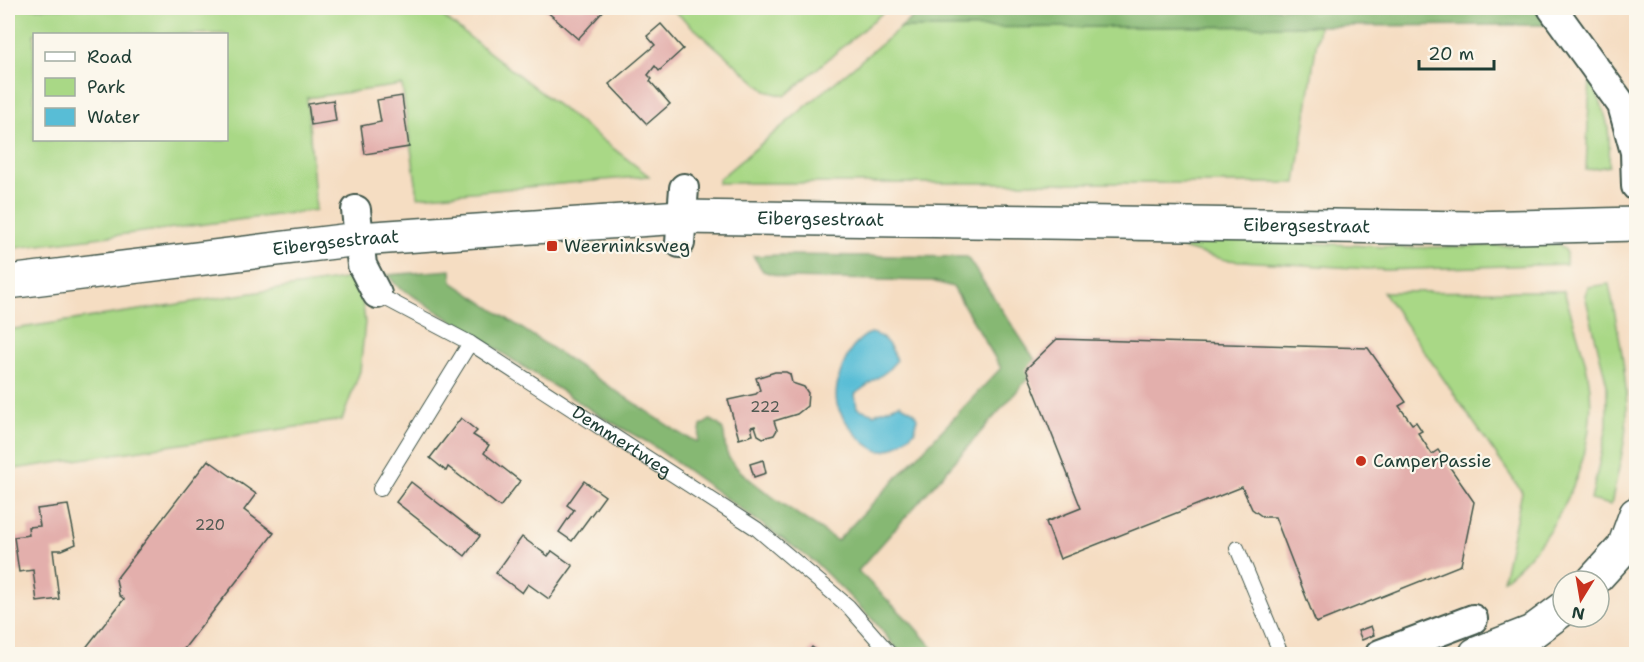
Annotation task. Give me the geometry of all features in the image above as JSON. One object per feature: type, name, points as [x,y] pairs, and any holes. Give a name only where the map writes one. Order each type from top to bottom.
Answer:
[{"type":"main road","name":"Eibergsestraat","points":[[8,282],[358,224],[682,216],[1471,228],[1636,225]]},
{"type":"main road","points":[[1608,569],[1630,552],[1636,514]]},
{"type":"main road","points":[[1476,654],[1532,632],[1551,618]]},
{"type":"street","points":[[1552,8],[1622,105],[1635,152],[1636,186]]},
{"type":"street","name":"Demmertweg","points":[[358,224],[362,265],[377,294]]},
{"type":"street","points":[[1380,654],[1473,619]]},
{"type":"lane","name":"Demmertweg","points":[[377,294],[470,343],[757,529],[848,606],[890,654]]},
{"type":"lane","points":[[380,489],[470,343]]},
{"type":"lane","points":[[1237,548],[1281,654]]},
{"type":"green space","points":[[8,8],[432,8],[649,176],[418,197],[402,85],[307,98],[316,210],[8,249]]},
{"type":"green space","points":[[671,8],[888,8],[785,96],[766,91]]},
{"type":"green space","points":[[923,8],[1536,8],[1547,25],[900,28]]},
{"type":"green space","points":[[1319,26],[1296,183],[718,183],[719,179],[900,28]]},
{"type":"green space","points":[[1590,79],[1607,121],[1609,166],[1586,170]]},
{"type":"green space","points":[[1203,237],[1405,248],[1559,244],[1566,251],[1566,264],[1386,270],[1226,260],[1163,243],[1135,241]]},
{"type":"green space","points":[[753,256],[967,257],[1039,366],[858,571],[911,623],[938,654],[901,654],[874,621],[816,563],[649,443],[602,417],[396,285],[388,275],[451,270],[452,282],[684,436],[698,442],[701,426],[710,420],[717,423],[723,432],[729,458],[737,468],[779,502],[837,541],[1001,368],[953,287],[932,281],[785,278],[763,271]]},
{"type":"green space","points":[[350,278],[361,289],[365,322],[360,371],[342,420],[8,470],[8,330]]},
{"type":"green space","points":[[1609,284],[1623,362],[1627,409],[1624,445],[1611,505],[1591,500],[1607,427],[1607,385],[1585,295],[1588,287]]},
{"type":"green space","points":[[1564,291],[1588,375],[1591,403],[1589,431],[1572,488],[1559,515],[1524,562],[1503,580],[1522,492],[1383,292]]},
{"type":"water","points":[[871,333],[880,336],[887,343],[896,361],[887,371],[855,394],[857,408],[874,414],[900,404],[914,412],[917,418],[915,431],[897,446],[884,451],[870,446],[856,434],[843,418],[836,395],[844,363],[856,344]]},
{"type":"building","points":[[543,8],[606,8],[578,39]]},
{"type":"building","points":[[661,24],[683,49],[659,71],[655,66],[648,75],[652,79],[650,81],[670,104],[647,124],[609,84],[655,45],[647,36]]},
{"type":"building","points":[[402,96],[409,147],[365,154],[361,126],[381,122],[377,100]]},
{"type":"building","points":[[333,100],[336,121],[311,125],[308,104]]},
{"type":"building","points":[[1057,339],[1368,348],[1406,402],[1399,406],[1412,424],[1416,422],[1422,431],[1418,433],[1432,454],[1438,450],[1474,502],[1461,565],[1316,623],[1275,517],[1263,517],[1252,509],[1242,487],[1060,559],[1046,522],[1081,508],[1026,369]]},
{"type":"building","points":[[775,372],[790,374],[792,383],[804,387],[808,393],[807,406],[797,414],[774,421],[777,430],[774,435],[763,438],[758,435],[755,426],[751,427],[753,435],[739,439],[728,400],[756,394],[760,390],[756,378]]},
{"type":"building","points":[[461,418],[477,431],[473,435],[489,445],[484,453],[520,481],[500,507],[448,467],[446,471],[430,458]]},
{"type":"building","points":[[208,460],[256,494],[244,510],[274,533],[180,654],[81,654],[124,599],[119,595],[116,579]]},
{"type":"building","points":[[763,460],[766,473],[754,477],[750,464]]},
{"type":"building","points":[[584,481],[605,496],[572,541],[559,532],[574,510],[567,505]]},
{"type":"building","points":[[411,482],[480,536],[465,556],[396,502]]},
{"type":"building","points":[[68,505],[76,544],[62,550],[53,550],[59,599],[37,602],[33,570],[19,572],[14,537],[29,535],[28,527],[40,526],[37,509]]},
{"type":"building","points":[[522,537],[548,556],[552,551],[573,566],[549,599],[528,584],[522,593],[496,573]]},
{"type":"building","points":[[1371,626],[1374,635],[1362,640],[1358,631]]},
{"type":"building","points":[[812,647],[822,654],[807,654]]},
{"type":"place","name":"Weerninksweg","points":[[552,246]]},
{"type":"place","name":"CamperPassie","points":[[1361,461]]}]
